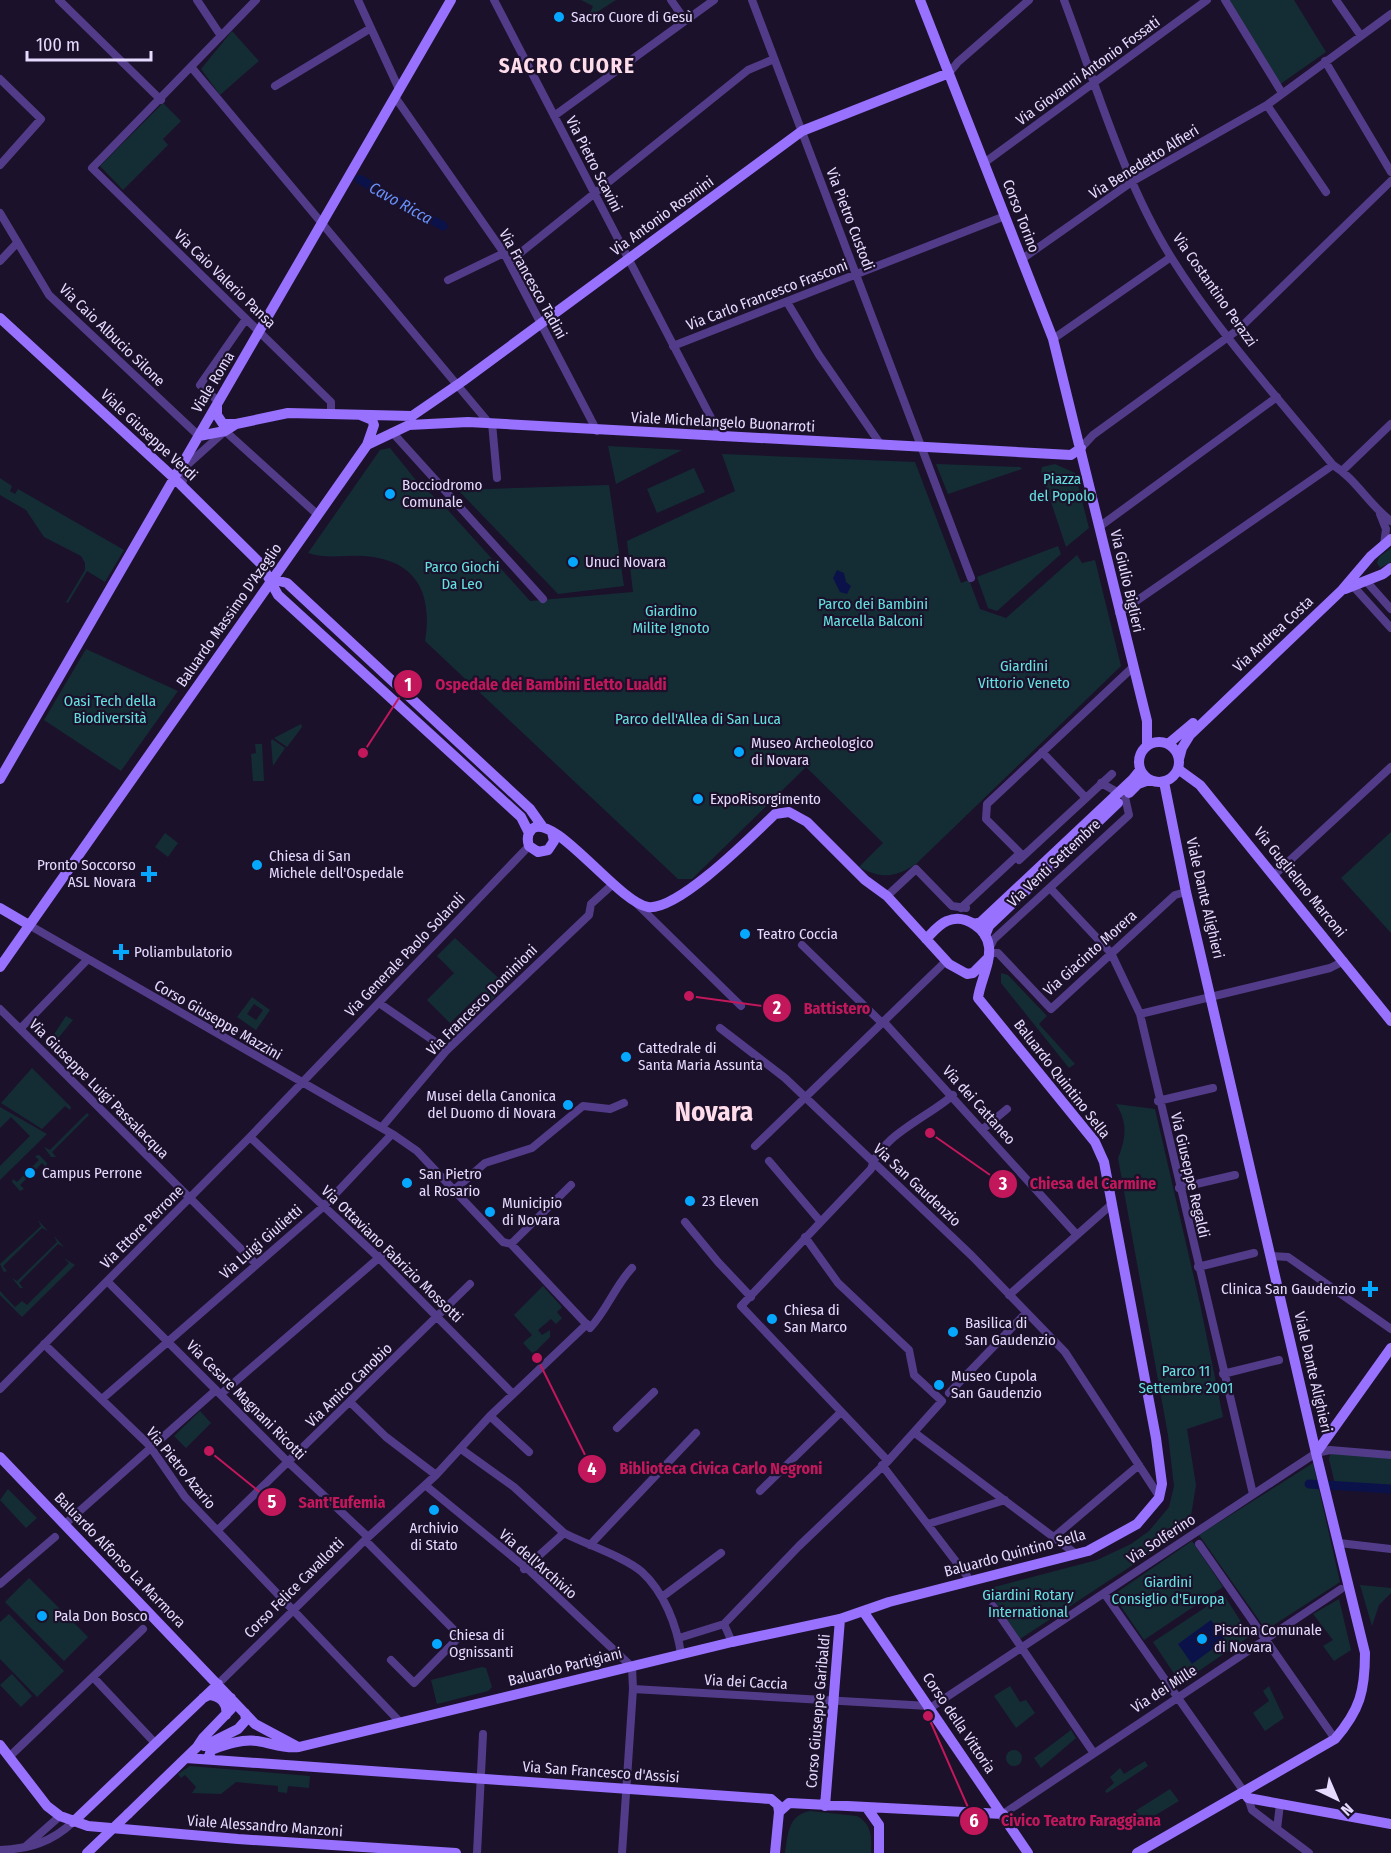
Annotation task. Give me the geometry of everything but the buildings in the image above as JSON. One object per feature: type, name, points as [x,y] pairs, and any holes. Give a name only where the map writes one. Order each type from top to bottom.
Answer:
[{"type":"street","points":[[59,0],[161,100],[256,0]]},
{"type":"street","points":[[197,0],[221,36]]},
{"type":"street","name":"Via Francesco Tadini","points":[[358,0],[397,93],[504,253],[597,431]]},
{"type":"street","name":"Viale Roma","points":[[0,779],[178,482],[199,436],[450,0]]},
{"type":"street","name":"Via Pietro Scavini","points":[[494,0],[720,437]]},
{"type":"street","points":[[671,0],[685,20]]},
{"type":"street","points":[[554,116],[714,0]]},
{"type":"street","name":"Via Pietro Custodi","points":[[752,0],[971,578]]},
{"type":"street","name":"Corso Torino","points":[[920,0],[1053,339],[1081,448]]},
{"type":"street","points":[[949,73],[958,62],[1029,0]]},
{"type":"street","name":"Via Costantino Perazzi","points":[[1064,0],[1133,181],[1171,256],[1228,336],[1333,465],[1342,471],[1380,514],[1391,521]]},
{"type":"street","name":"Via Giovanni Antonio Fossati","points":[[984,163],[1207,0]]},
{"type":"street","points":[[1225,0],[1282,93]]},
{"type":"street","points":[[1336,0],[1361,36]]},
{"type":"street","name":"Via Benedetto Alfieri","points":[[1022,259],[1133,181],[1267,105],[1391,14]]},
{"type":"street","points":[[275,87],[370,28]]},
{"type":"street","points":[[509,262],[748,70],[774,59]]},
{"type":"street","points":[[1325,61],[1391,172]]},
{"type":"street","points":[[192,68],[321,225],[490,423],[497,478]]},
{"type":"street","name":"Via Antonio Rosmini","points":[[358,414],[412,416],[457,386],[802,131],[949,73]]},
{"type":"street","points":[[0,80],[41,119],[0,165]]},
{"type":"street","name":"Via Caio Valerio Pansa","points":[[161,100],[92,168],[331,402],[331,414]]},
{"type":"street","points":[[1267,105],[1326,192]]},
{"type":"street","points":[[1081,448],[1093,435],[1228,336],[1391,181]]},
{"type":"street","name":"Via Caio Albucio Silone","points":[[0,213],[49,295],[199,436]]},
{"type":"street","name":"Via Carlo Francesco Frasconi","points":[[673,346],[1005,216]]},
{"type":"street","points":[[0,261],[17,243]]},
{"type":"street","points":[[448,280],[504,253]]},
{"type":"street","points":[[1053,339],[1171,256]]},
{"type":"street","points":[[787,302],[819,355],[881,445]]},
{"type":"street","name":"Viale Giuseppe Verdi","points":[[0,318],[178,482],[261,564],[272,579],[278,594],[521,817],[529,833]]},
{"type":"street","points":[[246,320],[200,385],[218,404],[220,421],[223,424],[236,424],[288,413],[358,414],[372,420],[374,425],[368,446]]},
{"type":"street","points":[[1099,527],[1278,397]]},
{"type":"street","name":"Viale Michelangelo Buonarroti","points":[[368,446],[392,432],[426,422],[490,423],[597,431],[1071,455],[1081,448]]},
{"type":"street","points":[[199,436],[225,431],[236,424]]},
{"type":"street","points":[[1342,471],[1391,424]]},
{"type":"street","points":[[225,431],[318,515]]},
{"type":"street","name":"Viale Roma","points":[[178,482],[186,466],[225,431]]},
{"type":"street","points":[[392,432],[543,599]]},
{"type":"street","name":"Baluardo Massimo D'Azeglio","points":[[29,925],[368,446]]},
{"type":"street","name":"Via Giulio Biglieri","points":[[1081,448],[1132,668],[1147,721],[1147,745]]},
{"type":"street","points":[[1119,613],[1333,465]]},
{"type":"street","points":[[1380,514],[1388,542]]},
{"type":"street","name":"Via Andrea Costa","points":[[1178,764],[1182,748],[1190,735],[1342,590],[1371,556],[1388,542]]},
{"type":"street","points":[[1371,556],[1373,569],[1388,571]]},
{"type":"street","name":"Via Andrea Costa","points":[[1342,590],[1388,571]]},
{"type":"street","points":[[272,579],[287,583],[304,598],[530,809],[542,826],[573,847],[612,885],[635,902],[741,1006]]},
{"type":"street","points":[[1366,581],[1391,609]]},
{"type":"street","points":[[1353,586],[1391,628]]},
{"type":"street","points":[[294,609],[295,603],[304,598]]},
{"type":"street","points":[[1023,856],[986,819],[987,804],[1132,668]]},
{"type":"street","name":"Via Andrea Costa","points":[[1165,743],[1209,708],[1225,700]]},
{"type":"street","name":"Via Giulio Biglieri","points":[[1147,721],[1165,743]]},
{"type":"street","points":[[1165,743],[1176,752],[1178,764],[1173,777],[1164,782],[1149,780],[1140,770],[1139,757],[1147,745],[1165,743]]},
{"type":"street","points":[[1042,752],[1086,798]]},
{"type":"street","name":"Via Guglielmo Marconi","points":[[1178,764],[1200,784],[1273,876],[1389,1014]]},
{"type":"street","points":[[1273,876],[1391,767]]},
{"type":"street","name":"Via Venti Settembre","points":[[985,936],[989,926],[1122,795],[1140,770]]},
{"type":"street","name":"Via Venti Settembre","points":[[887,896],[916,869],[952,906],[964,908],[1112,774]]},
{"type":"street","name":"Via Venti Settembre","points":[[973,924],[981,921],[1122,795],[1138,784],[1149,780]]},
{"type":"street","name":"Viale Dante Alighieri","points":[[1137,1853],[1246,1795],[1335,1739],[1351,1720],[1360,1702],[1365,1679],[1365,1653],[1316,1453],[1212,996],[1186,892],[1164,782]]},
{"type":"street","points":[[1101,783],[1122,795]]},
{"type":"street","name":"Via Venti Settembre","points":[[988,956],[994,939],[1129,815],[1122,795]]},
{"type":"street","points":[[635,902],[648,907],[673,901],[731,856],[775,814],[789,812],[807,822],[865,880],[887,896],[926,939],[946,961],[967,974],[973,973],[988,956],[985,936],[968,921],[950,920],[926,939]]},
{"type":"street","points":[[542,826],[534,828],[529,833],[529,846],[541,853],[552,845],[573,847]]},
{"type":"street","points":[[552,832],[552,845]]},
{"type":"street","name":"Via Generale Paolo Solaroli","points":[[301,1084],[529,846]]},
{"type":"street","name":"Via Francesco Dominioni","points":[[382,1127],[447,1050],[589,915],[591,904],[612,885]]},
{"type":"street","name":"Via Giuseppe Regaldi","points":[[1050,888],[1111,953],[1140,1014],[1158,1101],[1253,1494]]},
{"type":"street","name":"Via Giacinto Morera","points":[[988,956],[998,953],[1051,1009],[1175,895],[1186,892]]},
{"type":"street","points":[[0,908],[29,925],[0,967]]},
{"type":"street","name":"Corso Giuseppe Mazzini","points":[[29,925],[301,1084],[382,1127],[417,1152],[503,1242],[511,1244]]},
{"type":"street","name":"Via dei Cattaneo","points":[[802,945],[883,1022],[953,1095],[1077,1235]]},
{"type":"street","name":"Baluardo Quintino Sella","points":[[863,1611],[889,1602],[1088,1551],[1137,1524],[1159,1496],[1162,1484],[1156,1438],[1104,1162],[1095,1142],[978,998],[988,956]]},
{"type":"street","points":[[20,1029],[88,959]]},
{"type":"street","points":[[755,1146],[946,961]]},
{"type":"street","points":[[1140,1014],[1330,968],[1344,961]]},
{"type":"street","points":[[379,1003],[447,1050]]},
{"type":"street","name":"Via Giuseppe Luigi Passalacqua","points":[[0,1008],[256,1264]]},
{"type":"street","name":"Via San Gaudenzio","points":[[720,1028],[776,1070],[972,1256],[1065,1352],[1159,1496]]},
{"type":"street","name":"Via Ettore Perrone","points":[[0,1389],[301,1084]]},
{"type":"street","points":[[1158,1101],[1213,1088]]},
{"type":"street","points":[[953,1095],[942,1106],[914,1121],[874,1157],[871,1169],[741,1306],[841,1412],[885,1463],[967,1576]]},
{"type":"street","points":[[454,1190],[485,1163],[532,1148],[576,1109],[583,1106],[610,1109],[624,1103]]},
{"type":"street","points":[[983,1129],[1007,1109]]},
{"type":"street","name":"Via Luigi Giulietti","points":[[102,1399],[324,1206],[393,1135]]},
{"type":"street","name":"Via Ottaviano Fabrizio Mossotti","points":[[250,1137],[380,1257],[513,1394]]},
{"type":"street","points":[[769,1161],[820,1221]]},
{"type":"street","points":[[1179,1188],[1235,1175]]},
{"type":"street","points":[[570,1185],[511,1244],[588,1326]]},
{"type":"street","points":[[1009,1295],[1112,1204]]},
{"type":"street","points":[[685,1222],[751,1297]]},
{"type":"street","points":[[678,1638],[724,1624],[799,1546],[915,1433],[942,1401],[915,1375],[909,1350],[838,1283],[805,1237]]},
{"type":"street","points":[[1198,1267],[1254,1253]]},
{"type":"street","points":[[1271,1256],[1288,1257],[1391,1329]]},
{"type":"street","points":[[65,1524],[380,1257]]},
{"type":"street","name":"Corso Felice Cavallotti","points":[[73,1822],[294,1612],[367,1538],[436,1475],[513,1394],[588,1326],[598,1320],[621,1280],[632,1268]]},
{"type":"street","name":"Via Cesare Magnani Ricotti","points":[[107,1281],[367,1538],[460,1636],[414,1683],[391,1660]]},
{"type":"street","name":"Via Amico Canobio","points":[[219,1529],[351,1403],[470,1284]]},
{"type":"street","points":[[949,1393],[1026,1313]]},
{"type":"street","name":"Via Pietro Azario","points":[[44,1344],[152,1450],[185,1497],[400,1722]]},
{"type":"street","points":[[1316,1453],[1391,1348]]},
{"type":"street","points":[[1223,1374],[1279,1360]]},
{"type":"street","points":[[617,1428],[654,1392]]},
{"type":"street","points":[[351,1403],[386,1437],[436,1475]]},
{"type":"street","points":[[760,1491],[841,1412]]},
{"type":"street","points":[[490,1416],[529,1452]]},
{"type":"street","points":[[590,1545],[696,1433]]},
{"type":"street","points":[[915,1433],[1076,1554]]},
{"type":"street","points":[[461,1449],[514,1487],[564,1533],[642,1572],[662,1597],[678,1638],[681,1654]]},
{"type":"street","points":[[1316,1453],[1330,1450],[1391,1455]]},
{"type":"street","name":"Via Solferino","points":[[930,1707],[1316,1453]]},
{"type":"street","name":"Baluardo Alfonso La Marmora","points":[[0,1457],[218,1683],[231,1698],[235,1712]]},
{"type":"street","points":[[1054,1537],[1139,1465]]},
{"type":"street","name":"Via dell'Archivio","points":[[425,1485],[524,1569],[632,1667]]},
{"type":"street","points":[[928,1524],[1005,1500]]},
{"type":"street","points":[[524,1569],[564,1533]]},
{"type":"street","points":[[0,1584],[55,1536]]},
{"type":"street","points":[[1339,1543],[1391,1549]]},
{"type":"street","points":[[1199,1544],[1335,1739]]},
{"type":"street","points":[[662,1597],[721,1553]]},
{"type":"street","name":"Via dei Mille","points":[[1003,1814],[1339,1590]]},
{"type":"street","points":[[1104,1593],[1246,1795],[1252,1810],[1309,1853]]},
{"type":"street","points":[[993,1606],[1093,1752]]},
{"type":"street","name":"Baluardo Partigiani","points":[[213,1760],[209,1756],[211,1750],[239,1742],[256,1741],[285,1749],[298,1747],[681,1654],[840,1619],[863,1611]]},
{"type":"street","name":"Corso della Vittoria","points":[[863,1611],[1028,1853]]},
{"type":"street","name":"Corso Giuseppe Garibaldi","points":[[825,1806],[840,1619]]},
{"type":"street","points":[[724,1624],[732,1642]]},
{"type":"street","points":[[9,1756],[143,1629]]},
{"type":"street","points":[[622,1853],[633,1689],[632,1667]]},
{"type":"street","points":[[93,1677],[155,1743]]},
{"type":"street","name":"Via dei Caccia","points":[[633,1689],[930,1707]]},
{"type":"street","points":[[197,1747],[209,1744],[238,1729],[246,1720],[219,1698],[209,1695],[202,1698]]},
{"type":"street","points":[[235,1712],[298,1747]]},
{"type":"street","points":[[87,1853],[186,1758],[201,1740],[235,1712]]},
{"type":"street","points":[[477,1853],[483,1734]]},
{"type":"street","name":"Viale Alessandro Manzoni","points":[[0,1745],[47,1806],[73,1822],[119,1830],[456,1853]]},
{"type":"street","name":"Via San Francesco d'Assisi","points":[[186,1758],[771,1799],[778,1805],[779,1812]]},
{"type":"street","points":[[1246,1795],[1280,1804],[1391,1824]]},
{"type":"street","points":[[776,1853],[779,1812],[789,1803],[1003,1814]]},
{"type":"street","points":[[1277,1829],[1280,1804]]},
{"type":"street","points":[[867,1808],[879,1825],[879,1853]]},
{"type":"street","points":[[22,1849],[60,1816]]},
{"type":"street","points":[[0,1850],[22,1849],[56,1838],[73,1822]]},
{"type":"green space","points":[[581,0],[616,0],[594,14],[590,13],[593,6]]},
{"type":"green space","points":[[1228,0],[1294,0],[1326,52],[1279,85]]},
{"type":"green space","points":[[232,31],[259,61],[220,95],[201,69]]},
{"type":"green space","points":[[163,103],[181,121],[163,139],[168,145],[123,190],[100,166]]},
{"type":"green space","points":[[608,446],[682,450],[616,484]]},
{"type":"green space","points":[[390,448],[415,479],[447,509],[530,601],[633,592],[627,541],[735,491],[722,454],[915,462],[961,583],[969,580],[980,609],[1006,618],[1077,555],[1082,563],[1095,560],[1121,666],[916,864],[908,869],[894,874],[881,875],[859,867],[883,843],[806,767],[692,879],[678,879],[425,641],[427,624],[423,594],[417,582],[408,572],[396,564],[381,559],[363,556],[322,556],[308,553],[380,450]]},
{"type":"green space","points":[[936,464],[1020,467],[1022,469],[948,494]]},
{"type":"green space","name":"Piazza del Popolo","points":[[1055,464],[1075,473],[1089,528],[1066,547],[1041,472],[1042,467]]},
{"type":"green space","points":[[694,468],[705,492],[657,513],[647,489]]},
{"type":"green space","points":[[0,478],[12,486],[10,491],[15,494],[18,489],[124,550],[105,582],[87,571],[68,603],[66,602],[85,570],[85,563],[81,556],[44,537],[26,510],[0,495]]},
{"type":"green space","name":"Unuci Novara","points":[[609,485],[624,586],[558,594],[458,490]]},
{"type":"green space","points":[[1058,546],[1061,554],[997,611],[988,608],[977,577]]},
{"type":"green space","points":[[1391,548],[1391,562],[1380,568],[1377,563],[1379,557]]},
{"type":"green space","name":"Oasi Tech della Biodiversità","points":[[86,649],[178,691],[121,771],[44,720]]},
{"type":"green space","points":[[301,724],[302,727],[287,747],[274,738]]},
{"type":"green space","points":[[272,739],[285,748],[273,766],[271,741]]},
{"type":"green space","points":[[255,744],[262,744],[264,781],[253,781],[251,754],[256,753]]},
{"type":"green space","points":[[1391,832],[1391,933],[1341,878]]},
{"type":"green space","points":[[165,833],[178,843],[168,857],[155,847]]},
{"type":"green space","points":[[455,938],[506,985],[491,1001],[482,992],[450,1023],[427,1000],[454,973],[437,956]]},
{"type":"green space","points":[[1001,973],[1008,975],[1047,1016],[1039,1024],[1075,1064],[1069,1068],[1001,983]]},
{"type":"green space","points":[[252,997],[270,1010],[256,1030],[237,1017]],"holes":[[[254,1004],[263,1010],[256,1020],[247,1014]]]},
{"type":"green space","points":[[66,1016],[73,1020],[50,1048],[47,1045]]},
{"type":"green space","points":[[32,1068],[71,1107],[70,1110],[65,1106],[42,1129],[1,1103]]},
{"type":"green space","points":[[1116,1104],[1155,1109],[1200,1304],[1223,1417],[1187,1429],[1196,1485],[1189,1528],[1020,1639],[987,1589],[1097,1560],[1131,1544],[1149,1531],[1169,1507],[1174,1486],[1168,1435],[1118,1158],[1123,1144],[1124,1124]]},
{"type":"green space","points":[[0,1107],[47,1134],[0,1180],[0,1166],[30,1136],[11,1117],[0,1128]]},
{"type":"green space","points":[[87,1113],[89,1115],[52,1152],[56,1157],[51,1157],[44,1147],[50,1150]]},
{"type":"green space","points":[[39,1155],[47,1163],[46,1167],[42,1163],[20,1185],[24,1189],[20,1191],[12,1182],[13,1179],[17,1182],[39,1160],[35,1156]]},
{"type":"green space","points":[[38,1220],[48,1231],[42,1228],[3,1266],[7,1271],[4,1272],[0,1264],[41,1226]]},
{"type":"green space","points":[[54,1236],[64,1247],[58,1244],[19,1283],[23,1288],[20,1288],[12,1278],[17,1281],[57,1242]]},
{"type":"green space","points":[[64,1258],[75,1265],[22,1317],[0,1295],[0,1291],[15,1307],[22,1301],[27,1305],[69,1263]]},
{"type":"green space","points":[[543,1286],[562,1307],[557,1312],[562,1318],[556,1324],[551,1319],[538,1330],[542,1335],[550,1330],[550,1337],[533,1354],[523,1343],[532,1335],[514,1315]]},
{"type":"green space","points":[[200,1411],[211,1423],[186,1448],[174,1436]]},
{"type":"green space","points":[[1331,1451],[1391,1459],[1391,1488],[1335,1484],[1329,1459]]},
{"type":"green space","points":[[1313,1463],[1340,1582],[1266,1630],[1199,1535]]},
{"type":"green space","points":[[8,1489],[37,1518],[26,1528],[0,1500]]},
{"type":"green space","name":"Giardini Consiglio d'Europa","points":[[1192,1541],[1223,1587],[1144,1640],[1113,1595]]},
{"type":"green space","name":"Pala Don Bosco","points":[[29,1578],[88,1637],[64,1661],[5,1602]]},
{"type":"green space","points":[[1360,1585],[1391,1588],[1391,1593],[1379,1605],[1372,1626]]},
{"type":"green space","name":"Piscina Comunale di Novara","points":[[1224,1595],[1250,1636],[1184,1681],[1179,1681],[1153,1642]]},
{"type":"green space","points":[[1339,1599],[1351,1650],[1334,1661],[1323,1646],[1333,1640],[1313,1614]]},
{"type":"green space","points":[[9,1614],[64,1671],[37,1697],[0,1659],[0,1622]]},
{"type":"green space","points":[[482,1667],[486,1668],[492,1687],[488,1691],[437,1704],[431,1680]]},
{"type":"green space","points":[[12,1674],[32,1696],[21,1707],[0,1685]]},
{"type":"green space","points":[[1010,1686],[1020,1702],[1026,1700],[1035,1713],[1016,1728],[994,1696]]},
{"type":"green space","points":[[1269,1686],[1284,1718],[1265,1731],[1253,1713],[1269,1701],[1263,1691]]},
{"type":"green space","points":[[1071,1730],[1076,1738],[1041,1768],[1034,1758]]},
{"type":"green space","points":[[1014,1750],[1020,1752],[1022,1758],[1020,1764],[1014,1766],[1008,1764],[1006,1758],[1008,1752]]},
{"type":"green space","points":[[1145,1761],[1148,1766],[1107,1793],[1105,1791],[1114,1783],[1110,1777],[1120,1768],[1124,1774]]},
{"type":"green space","points":[[190,1766],[310,1776],[309,1788],[288,1786],[287,1793],[278,1792],[278,1786],[236,1782],[221,1794],[192,1793],[196,1787],[185,1775],[181,1778],[178,1774]]},
{"type":"green space","points":[[1170,1789],[1179,1801],[1139,1825],[1132,1813]]},
{"type":"green space","points":[[810,1811],[857,1816],[862,1819],[870,1832],[871,1853],[785,1853],[790,1826],[797,1817]]},
{"type":"shaded area","points":[[837,570],[844,573],[846,582],[851,586],[847,594],[840,592],[833,578]]},
{"type":"shaded area","points":[[1211,1620],[1225,1640],[1192,1664],[1178,1644]]},
{"type":"waterway","name":"Cavo Ricca","points":[[359,179],[443,226]]},
{"type":"waterway","name":"Cavo Ricca","points":[[1309,1484],[1391,1489]]},
{"type":"place","name":"Sacro Cuore di Gesù","points":[[559,17]]},
{"type":"place","name":"Bocciodromo Comunale","points":[[390,494]]},
{"type":"place","name":"Unuci Novara","points":[[573,562]]},
{"type":"place","name":"Museo Archeologico di Novara","points":[[739,752]]},
{"type":"place","name":"Ospedale dei Bambini Eletto Lualdi","points":[[363,753]]},
{"type":"place","name":"ExpoRisorgimento","points":[[698,799]]},
{"type":"place","name":"Chiesa di San Michele dell'Ospedale","points":[[257,865]]},
{"type":"place","name":"Pronto Soccorso ASL Novara","points":[[149,874]]},
{"type":"place","name":"Teatro Coccia","points":[[745,934]]},
{"type":"place","name":"Poliambulatorio","points":[[121,952]]},
{"type":"place","name":"Battistero","points":[[689,996]]},
{"type":"place","name":"Cattedrale di Santa Maria Assunta","points":[[626,1057]]},
{"type":"place","name":"Musei della Canonica del Duomo di Novara","points":[[568,1105]]},
{"type":"place","name":"Chiesa del Carmine","points":[[930,1133]]},
{"type":"place","name":"Campus Perrone","points":[[30,1173]]},
{"type":"place","name":"San Pietro al Rosario","points":[[407,1183]]},
{"type":"place","name":"23 Eleven","points":[[690,1201]]},
{"type":"place","name":"Municipio di Novara","points":[[490,1212]]},
{"type":"place","name":"Clinica San Gaudenzio","points":[[1370,1289]]},
{"type":"place","name":"Chiesa di San Marco","points":[[772,1319]]},
{"type":"place","name":"Basilica di San Gaudenzio","points":[[953,1332]]},
{"type":"place","name":"Biblioteca Civica Carlo Negroni","points":[[537,1358]]},
{"type":"place","name":"Museo Cupola San Gaudenzio","points":[[939,1385]]},
{"type":"place","name":"Sant'Eufemia","points":[[209,1451]]},
{"type":"place","name":"Archivio di Stato","points":[[434,1510]]},
{"type":"place","name":"Pala Don Bosco","points":[[42,1616]]},
{"type":"place","name":"Piscina Comunale di Novara","points":[[1202,1639]]},
{"type":"place","name":"Chiesa di Ognissanti","points":[[437,1644]]},
{"type":"place","name":"Civico Teatro Faraggiana","points":[[928,1716]]},
{"type":"district","name":"SACRO CUORE","points":[[567,66]]},
{"type":"district","name":"Novara","points":[[714,1112]]},
{"type":"park label","name":"Parco Giochi Da Leo","points":[[462,576]]},
{"type":"park label","name":"Parco dei Bambini Marcella Balconi","points":[[873,612]]},
{"type":"park label","name":"Giardino Milite Ignoto","points":[[671,620]]},
{"type":"park label","name":"Giardini Vittorio Veneto","points":[[1024,674]]},
{"type":"park label","name":"Parco dell'Allea di San Luca","points":[[698,719]]},
{"type":"park label","name":"Parco 11 Settembre 2001","points":[[1186,1380]]},
{"type":"park label","name":"Giardini Rotary International","points":[[1028,1604]]}]
